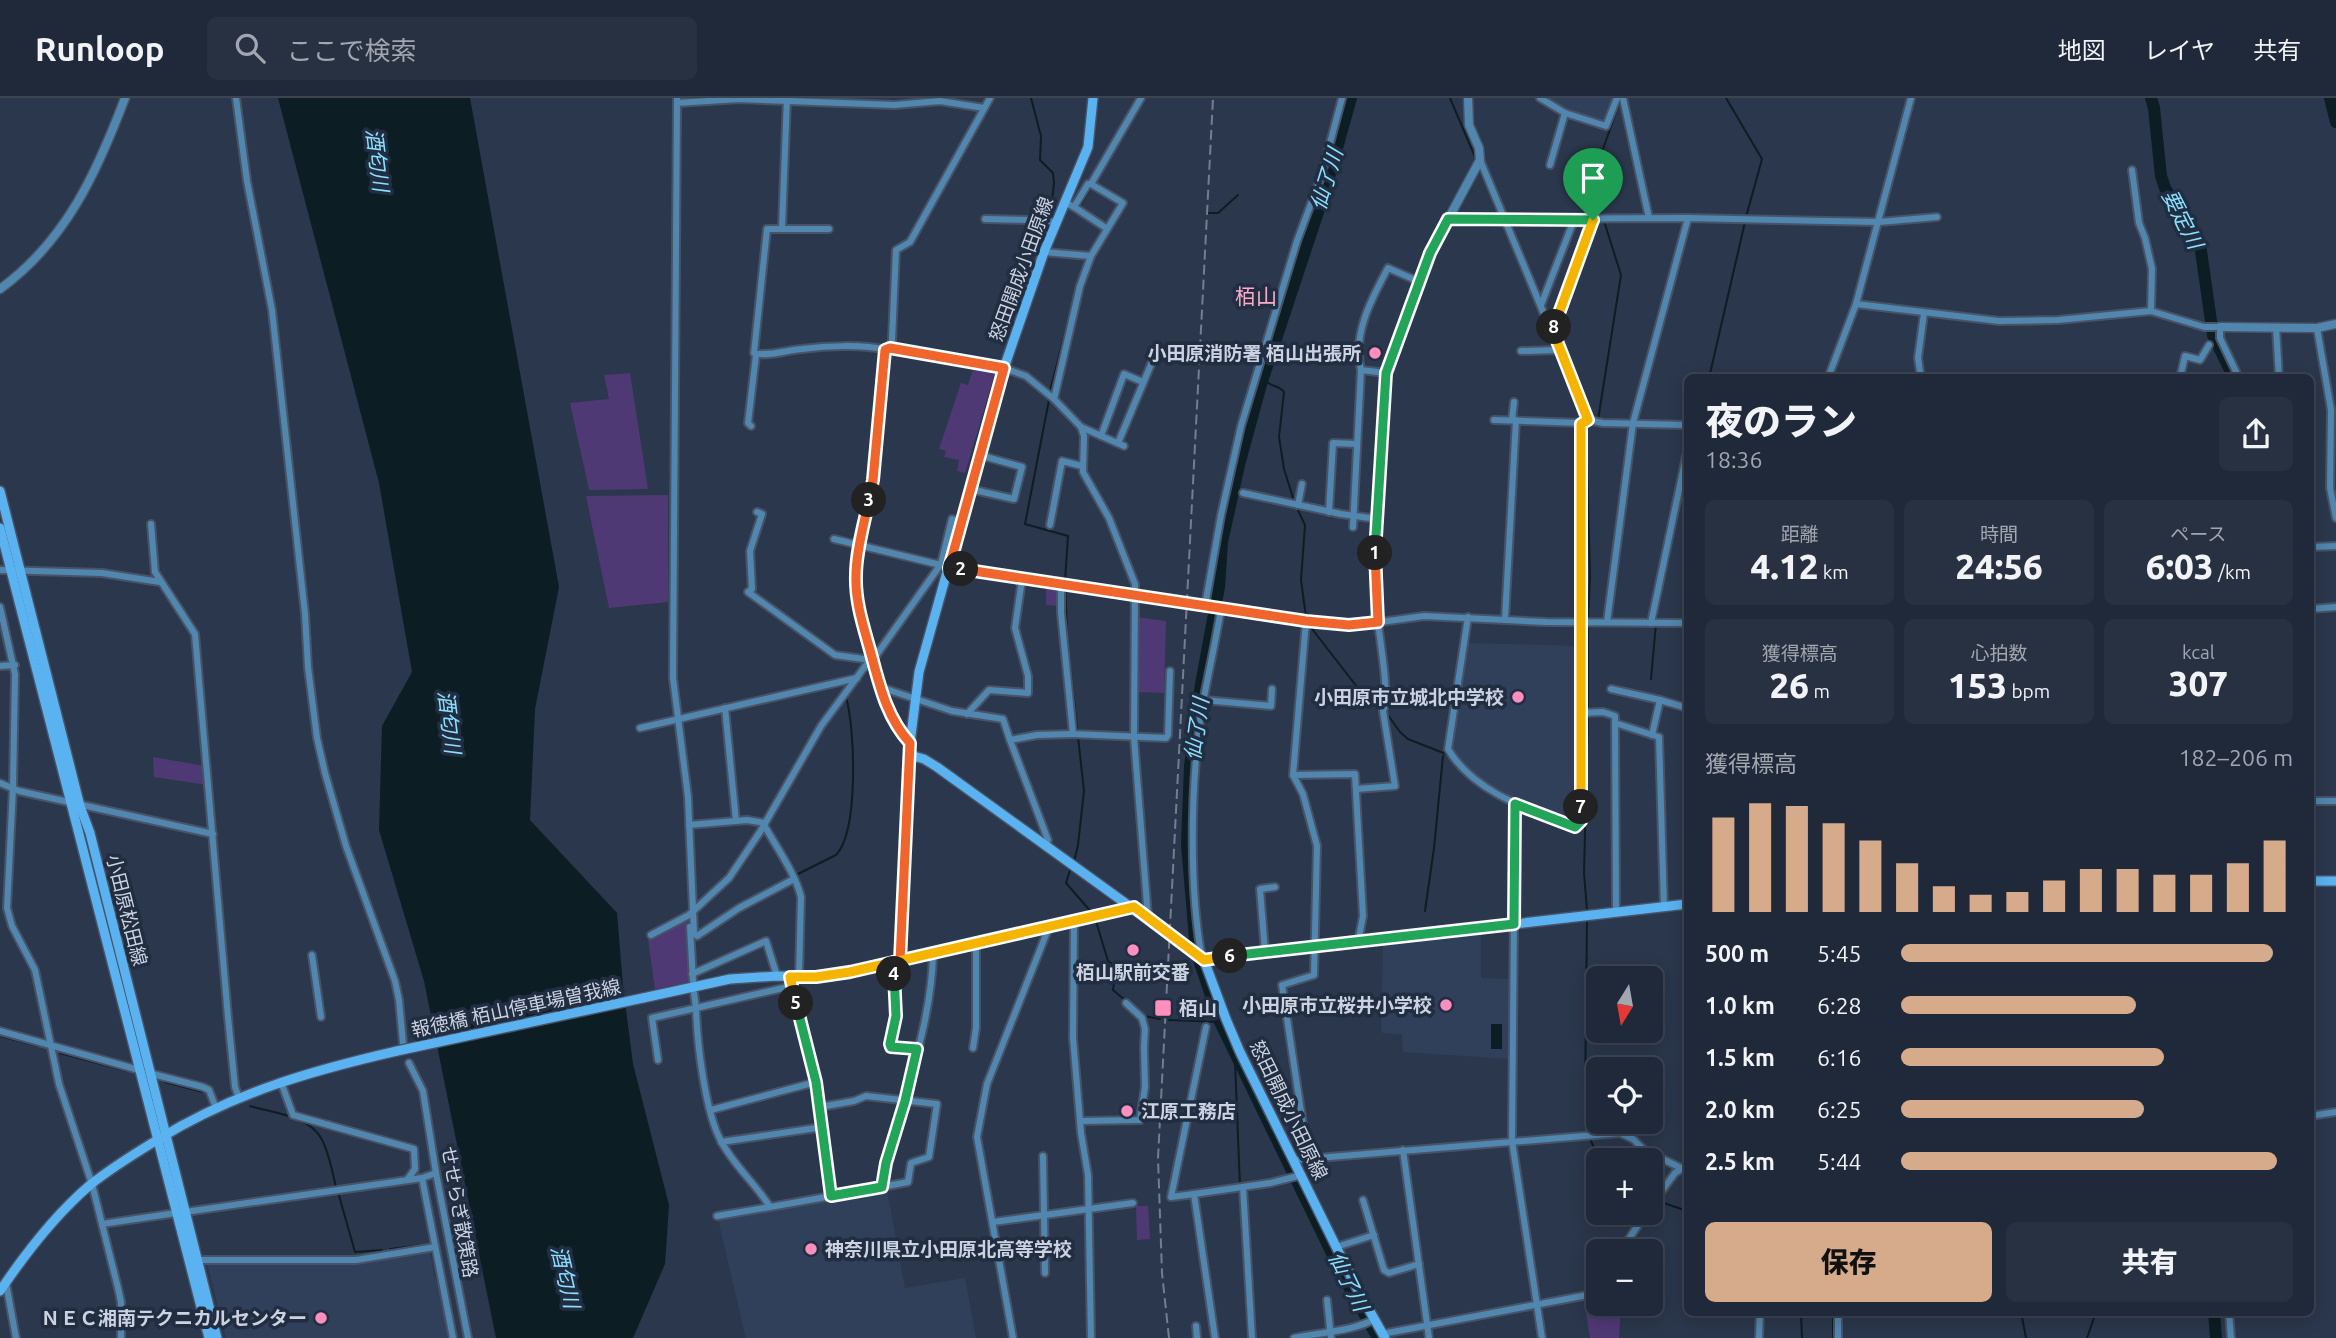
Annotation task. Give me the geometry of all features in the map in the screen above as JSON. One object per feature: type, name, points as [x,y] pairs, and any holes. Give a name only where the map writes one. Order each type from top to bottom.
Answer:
[{"type":"main road","name":"怒田開成小田原線","points":[[897,962],[914,700],[942,566],[961,522],[1004,368],[1044,252],[1088,147],[1093,98]]},
{"type":"main road","name":"小田原松田線","points":[[0,491],[10,570],[90,833],[149,1073],[161,1137]]},
{"type":"main road","name":"小田原松田線","points":[[0,528],[139,1070],[181,1212],[209,1338]]},
{"type":"main road","points":[[910,755],[930,763],[1203,959],[1684,904]]},
{"type":"main road","points":[[2314,881],[2336,881]]},
{"type":"main road","name":"怒田開成小田原線","points":[[1203,959],[1234,1038],[1293,1160],[1297,1177],[1336,1247],[1371,1321],[1384,1336]]},
{"type":"main road","name":"報徳橋 栢山停車場曽我線","points":[[3,1287],[65,1210],[92,1184],[161,1137],[219,1107],[281,1081],[400,1047],[730,979],[777,976],[794,980],[897,962]]},
{"type":"main road","name":"小田原松田線","points":[[181,1212],[197,1260],[217,1338]]},
{"type":"street","points":[[0,289],[31,263],[59,232],[91,180],[125,98]]},
{"type":"street","points":[[236,98],[247,181],[272,310],[317,738],[342,835],[397,988],[403,1032],[400,1047]]},
{"type":"street","points":[[910,743],[893,721],[880,687],[856,599],[856,573],[873,480],[887,349],[892,340],[896,250],[911,242],[990,98]]},
{"type":"street","points":[[1074,207],[1088,184],[1091,184],[1141,98]]},
{"type":"street","points":[[1207,607],[1225,494],[1241,426],[1297,241],[1321,177],[1342,98]]},
{"type":"street","points":[[1356,789],[1395,786],[1384,709],[1375,565],[1386,373],[1430,253],[1478,164],[1479,148],[1469,125],[1468,98]]},
{"type":"street","points":[[1540,98],[1565,113],[1606,126],[1617,98]]},
{"type":"street","points":[[1623,98],[1648,218]]},
{"type":"street","points":[[1830,374],[1856,304],[1911,98]]},
{"type":"street","points":[[777,976],[766,941],[693,978],[689,825],[673,678],[677,101],[788,99],[876,101],[894,105],[940,102],[984,108]]},
{"type":"street","points":[[782,228],[788,99]]},
{"type":"street","points":[[1550,165],[1565,113]]},
{"type":"street","points":[[1468,617],[1448,749],[1464,769],[1514,808],[1575,827],[1581,821],[1580,622],[1586,422],[1553,331],[1478,164]]},
{"type":"street","points":[[2132,170],[2139,223],[2152,269],[2151,311]]},
{"type":"street","points":[[1054,399],[1080,286],[1091,256],[1123,203],[1091,184]]},
{"type":"street","points":[[1065,202],[1107,228]]},
{"type":"street","points":[[1448,219],[1688,218],[1880,222],[1937,217]]},
{"type":"street","points":[[1607,622],[1633,423],[1688,218]]},
{"type":"street","points":[[985,219],[1056,222]]},
{"type":"street","points":[[1541,305],[1574,220]]},
{"type":"street","points":[[1553,331],[1593,220]]},
{"type":"street","points":[[751,426],[748,423],[767,229],[829,229]]},
{"type":"street","points":[[1044,252],[1091,256]]},
{"type":"street","points":[[1353,527],[1362,330],[1371,303],[1388,268],[1420,282]]},
{"type":"street","points":[[1856,304],[1999,321],[2151,311],[2204,327],[2317,328],[2336,324]]},
{"type":"street","points":[[1920,374],[1918,358],[1924,313]]},
{"type":"street","points":[[2220,327],[2220,338],[2237,374]]},
{"type":"street","points":[[2276,327],[2279,374]]},
{"type":"street","points":[[2317,328],[2330,410],[2330,488],[2336,518]]},
{"type":"street","points":[[2181,374],[2185,356],[2200,360],[2209,345]]},
{"type":"street","points":[[756,355],[805,348],[863,347],[1004,368],[1026,376],[1054,399],[1081,427],[1121,445],[1155,355]]},
{"type":"street","points":[[1521,351],[1560,350]]},
{"type":"street","points":[[1361,370],[1386,373]]},
{"type":"street","points":[[1101,436],[1124,374],[1143,382]]},
{"type":"street","points":[[1505,619],[1514,402]]},
{"type":"street","points":[[1494,420],[1684,425]]},
{"type":"street","points":[[1081,427],[1084,436],[1082,466],[1087,482],[1109,518],[1135,584],[1134,738],[1148,918]]},
{"type":"street","points":[[1329,512],[1333,443],[1357,444]]},
{"type":"street","points":[[970,489],[1014,499],[1022,467],[979,455]]},
{"type":"street","points":[[1050,525],[1062,461],[1082,466]]},
{"type":"street","points":[[1651,623],[1684,466]]},
{"type":"street","points":[[1296,505],[1302,484]]},
{"type":"street","points":[[1243,493],[1329,512],[1377,519]]},
{"type":"street","points":[[757,512],[762,513],[750,551],[752,589],[748,592],[835,655],[872,662]]},
{"type":"street","points":[[151,524],[155,572],[195,634],[228,1017],[238,1099]]},
{"type":"street","points":[[834,539],[942,566],[1061,586],[1317,622],[1349,625],[1415,616],[1684,623]]},
{"type":"street","points":[[2314,545],[2336,546]]},
{"type":"street","points":[[651,935],[691,914],[730,878],[821,726],[942,566]]},
{"type":"street","points":[[10,570],[102,573],[160,582]]},
{"type":"street","points":[[967,714],[989,690],[1028,693],[1028,677],[1015,628],[1023,579]]},
{"type":"street","points":[[1061,586],[1061,613],[1073,734]]},
{"type":"street","points":[[0,607],[15,665],[13,788],[3,885],[12,926],[35,970],[49,1044],[75,1136],[92,1184],[121,1302],[121,1338]]},
{"type":"street","points":[[2314,609],[2336,607]]},
{"type":"street","points":[[1203,959],[1194,846],[1197,764],[1204,700],[1222,609]]},
{"type":"street","points":[[1307,621],[1293,775],[1303,794],[1317,846],[1314,975],[1282,985],[1308,1158]]},
{"type":"street","points":[[0,666],[15,665]]},
{"type":"street","points":[[1010,740],[1037,735],[1073,734],[1163,739],[1167,737],[1170,671]]},
{"type":"street","points":[[640,729],[857,678]]},
{"type":"street","points":[[880,687],[914,700],[967,714],[1003,719],[1048,839],[1046,844]]},
{"type":"street","points":[[1204,700],[1271,706],[1272,689]]},
{"type":"street","points":[[1611,689],[1684,707]]},
{"type":"street","points":[[1652,735],[1660,700]]},
{"type":"street","points":[[725,708],[736,821]]},
{"type":"street","points":[[1581,713],[1615,716],[1616,912]]},
{"type":"street","points":[[1615,723],[1659,737],[1664,906]]},
{"type":"street","points":[[1293,775],[1355,774],[1363,916],[1358,942]]},
{"type":"street","points":[[0,783],[80,806],[213,834]]},
{"type":"street","points":[[2314,801],[2336,801]]},
{"type":"street","points":[[1514,808],[1512,1141],[1542,1338]]},
{"type":"street","points":[[689,825],[736,821],[756,821],[764,824],[793,873],[801,897],[794,980],[816,1082],[831,1196]]},
{"type":"street","points":[[692,933],[697,936],[739,908],[794,879]]},
{"type":"street","points":[[1265,952],[1260,889],[1275,887]]},
{"type":"street","points":[[917,1049],[891,1047],[890,1044],[896,1016],[897,962],[1134,907]]},
{"type":"street","points":[[1074,921],[1073,1038],[1088,1175],[1091,1338]]},
{"type":"street","points":[[1013,1338],[977,1138],[987,1084],[1049,927]]},
{"type":"street","points":[[973,1048],[976,1028],[976,944]]},
{"type":"street","points":[[882,1187],[929,1003],[933,954]]},
{"type":"street","points":[[312,955],[321,1017]]},
{"type":"street","points":[[1198,975],[1208,971]]},
{"type":"street","points":[[657,1060],[652,1018],[794,980]]},
{"type":"street","points":[[694,993],[697,1030],[711,1110],[721,1142],[770,1207]]},
{"type":"street","points":[[1080,1121],[1140,1119],[1146,1087],[1143,1047],[1145,1029],[1142,1018],[1126,1003]]},
{"type":"street","points":[[1206,1027],[1167,1198],[1297,1177]]},
{"type":"street","points":[[0,1031],[139,1070]]},
{"type":"street","name":"せせらぎ散策路","points":[[409,1063],[424,1091],[436,1173],[468,1338]]},
{"type":"street","points":[[149,1073],[204,1087],[209,1090],[219,1107]]},
{"type":"street","points":[[281,1081],[293,1115],[414,1149],[415,1169],[407,1180]]},
{"type":"street","points":[[711,1110],[816,1082]]},
{"type":"street","points":[[717,1216],[908,1182],[911,1163],[929,1157],[937,1104],[866,1096],[820,1107]]},
{"type":"street","points":[[2314,1115],[2336,1112]]},
{"type":"street","points":[[721,1142],[823,1127]]},
{"type":"street","points":[[1293,1160],[1620,1132],[1633,1139],[1644,1150],[1684,1167]]},
{"type":"street","points":[[1403,1150],[1419,1265],[1425,1280],[1429,1338]]},
{"type":"street","points":[[1043,1156],[1045,1273]]},
{"type":"street","points":[[1663,1191],[1675,1173],[1684,1167]]},
{"type":"street","points":[[102,1224],[422,1178],[436,1173]]},
{"type":"street","points":[[422,1178],[427,1220],[453,1338]]},
{"type":"street","points":[[1243,1187],[1252,1338]]},
{"type":"street","points":[[1194,1194],[1215,1338]]},
{"type":"street","points":[[1363,1200],[1384,1270],[1389,1273],[1419,1265]]},
{"type":"street","points":[[993,1222],[1133,1203]]},
{"type":"street","points":[[1336,1247],[1374,1235]]},
{"type":"street","points":[[197,1260],[356,1259],[385,1251],[435,1247]]},
{"type":"street","points":[[3,1287],[16,1338]]},
{"type":"street","points":[[1384,1336],[1427,1324],[1586,1295]]},
{"type":"street","points":[[1327,1300],[1331,1335]]},
{"type":"street","points":[[1759,1338],[1760,1316]]},
{"type":"street","points":[[1838,1316],[1838,1338]]},
{"type":"street","points":[[2229,1316],[2231,1338]]},
{"type":"street","points":[[1294,1338],[1331,1335],[1371,1321]]},
{"type":"street","points":[[1196,1326],[1197,1338]]},
{"type":"shaded area","points":[[1545,98],[1615,98],[1605,123],[1569,112]]},
{"type":"shaded area","points":[[974,366],[996,370],[965,473],[957,471],[959,460],[944,457],[946,451],[939,449],[961,383],[968,385]]},
{"type":"shaded area","points":[[630,373],[648,489],[589,490],[570,403],[609,399],[604,375]]},
{"type":"shaded area","points":[[668,495],[668,602],[609,608],[586,496]]},
{"type":"shaded area","points":[[1046,584],[1060,587],[1060,606],[1046,605]]},
{"type":"shaded area","points":[[1136,617],[1166,621],[1164,693],[1136,692]]},
{"type":"shaded area","name":"小田原市立城北中学校","points":[[1465,643],[1579,646],[1577,820],[1572,824],[1509,799],[1479,780],[1453,754],[1451,748]]},
{"type":"shaded area","points":[[153,757],[205,766],[207,785],[154,777]]},
{"type":"shaded area","points":[[687,919],[690,982],[655,989],[648,939]]},
{"type":"shaded area","name":"小田原市立桜井小学校","points":[[1481,933],[1481,978],[1511,979],[1511,1059],[1403,1052],[1402,1034],[1381,1031],[1383,945]]},
{"type":"shaded area","name":"神奈川県立小田原北高等学校","points":[[887,1190],[905,1288],[965,1278],[976,1338],[746,1338],[718,1219]]},
{"type":"shaded area","points":[[1136,1206],[1148,1206],[1150,1239],[1137,1240]]},
{"type":"shaded area","points":[[430,1251],[449,1338],[226,1338],[207,1262],[357,1262]]},
{"type":"shaded area","points":[[1587,1316],[1620,1316],[1619,1338],[1590,1338]]},
{"type":"water","name":"酒匂川","points":[[278,98],[470,98],[559,587],[535,709],[530,820],[617,913],[633,1064],[669,1205],[665,1264],[633,1338],[496,1338],[424,981],[379,830],[382,726],[412,672],[379,483]]},
{"type":"water","points":[[1491,1024],[1502,1024],[1502,1049],[1491,1049]]},
{"type":"waterway","points":[[1031,98],[1041,136],[1040,160],[1053,173],[1050,219]]},
{"type":"waterway","name":"仙了川","points":[[1351,98],[1325,191],[1262,381],[1222,542],[1219,587],[1201,684],[1190,766],[1187,844],[1196,951],[1220,1022],[1343,1276],[1378,1338]]},
{"type":"waterway","points":[[1450,98],[1476,159]]},
{"type":"waterway","points":[[1726,98],[1762,159],[1746,217]]},
{"type":"waterway","name":"要定川","points":[[2151,98],[2161,176],[2165,188],[2200,244],[2213,335],[2232,374]]},
{"type":"waterway","points":[[2330,98],[2336,122]]},
{"type":"waterway","points":[[1602,216],[1594,189],[1597,166],[1620,101]]},
{"type":"waterway","points":[[1479,168],[1554,347]]},
{"type":"waterway","points":[[1080,206],[1091,187]]},
{"type":"waterway","points":[[1208,213],[1218,213],[1238,195]]},
{"type":"waterway","points":[[1095,217],[1106,226]]},
{"type":"waterway","points":[[1598,420],[1621,275],[1604,221]]},
{"type":"waterway","points":[[1710,374],[1745,222]]},
{"type":"waterway","points":[[1000,365],[1049,224]]},
{"type":"waterway","points":[[1050,391],[1076,291]]},
{"type":"waterway","points":[[1556,352],[1586,424],[1590,576],[1588,620]]},
{"type":"waterway","points":[[947,553],[998,370]]},
{"type":"waterway","points":[[1263,378],[1284,392],[1279,437],[1284,469],[1294,501]]},
{"type":"waterway","points":[[1049,400],[1025,524],[1068,536],[1065,581],[1067,637],[1084,791],[1074,862]]},
{"type":"waterway","points":[[1296,506],[1305,525],[1301,580],[1306,617]]},
{"type":"waterway","points":[[1651,679],[1657,612],[1677,518]]},
{"type":"waterway","points":[[1309,625],[1361,692],[1381,707]]},
{"type":"waterway","points":[[1588,626],[1588,711]]},
{"type":"waterway","points":[[794,876],[836,855],[843,843],[849,825],[853,779],[853,754],[846,697],[872,665]]},
{"type":"waterway","points":[[1385,711],[1408,739],[1446,754],[1463,772]]},
{"type":"waterway","points":[[1587,910],[1584,873],[1588,717]]},
{"type":"waterway","points":[[1425,911],[1443,756]]},
{"type":"waterway","points":[[1070,870],[1066,883],[1092,913]]},
{"type":"waterway","points":[[1095,918],[1108,961],[1116,966],[1113,990],[1126,1001]]},
{"type":"waterway","points":[[1586,1113],[1587,919]]},
{"type":"waterway","points":[[1144,1016],[1160,1019]]},
{"type":"waterway","points":[[1169,1020],[1220,1022]]},
{"type":"waterway","points":[[0,1036],[38,1046]]},
{"type":"waterway","points":[[60,1053],[127,1071]]},
{"type":"waterway","points":[[1237,1059],[1240,1187]]},
{"type":"waterway","points":[[165,1082],[203,1092]]},
{"type":"waterway","points":[[250,1106],[290,1116],[315,1131],[326,1149],[336,1187]]},
{"type":"waterway","points":[[1590,1139],[1594,1148]]},
{"type":"waterway","points":[[338,1192],[355,1252],[382,1250]]},
{"type":"waterway","points":[[1663,1203],[1684,1210]]},
{"type":"waterway","points":[[390,1249],[424,1245]]},
{"type":"waterway","points":[[432,1252],[439,1282]]},
{"type":"waterway","points":[[1244,1262],[1248,1338]]},
{"type":"waterway","points":[[1801,1316],[1802,1338]]},
{"type":"waterway","points":[[1833,1316],[1833,1338]]},
{"type":"waterway","points":[[2022,1316],[2026,1338]]},
{"type":"waterway","points":[[2087,1338],[2095,1316]]},
{"type":"waterway","name":"要定川","points":[[2214,1316],[2216,1338]]},
{"type":"railway","points":[[1169,1338],[1162,1273],[1158,1158],[1213,98]]},
{"type":"place","name":"小田原消防署 栢山出張所","points":[[1375,353]]},
{"type":"place","name":"小田原市立城北中学校","points":[[1518,697]]},
{"type":"place","name":"栢山駅前交番","points":[[1133,950]]},
{"type":"place","name":"小田原市立桜井小学校","points":[[1446,1005]]},
{"type":"place","name":"栢山","points":[[1163,1008]]},
{"type":"place","name":"江原工務店","points":[[1127,1111]]},
{"type":"place","name":"神奈川県立小田原北高等学校","points":[[811,1249]]},
{"type":"place","name":"ＮＥＣ湘南テクニカルセンター","points":[[321,1318]]},
{"type":"district","name":"栢山","points":[[1256,296]]},
{"type":"route","points":[[1593,220],[1448,219],[1430,253],[1386,373],[1375,565],[1378,622],[1373,624],[1317,622],[949,568],[1004,368],[933,354],[890,348],[885,350],[873,480],[856,573],[856,599],[871,660],[888,710],[900,732],[910,743],[900,961],[894,962],[896,1002],[896,1016],[890,1044],[891,1047],[917,1049],[882,1187],[831,1196],[816,1082],[790,977],[816,977],[850,972],[900,961],[933,954],[1134,907],[1204,960],[1514,924],[1515,804],[1575,827],[1581,821],[1581,424],[1588,420],[1553,331],[1593,220]]}]
